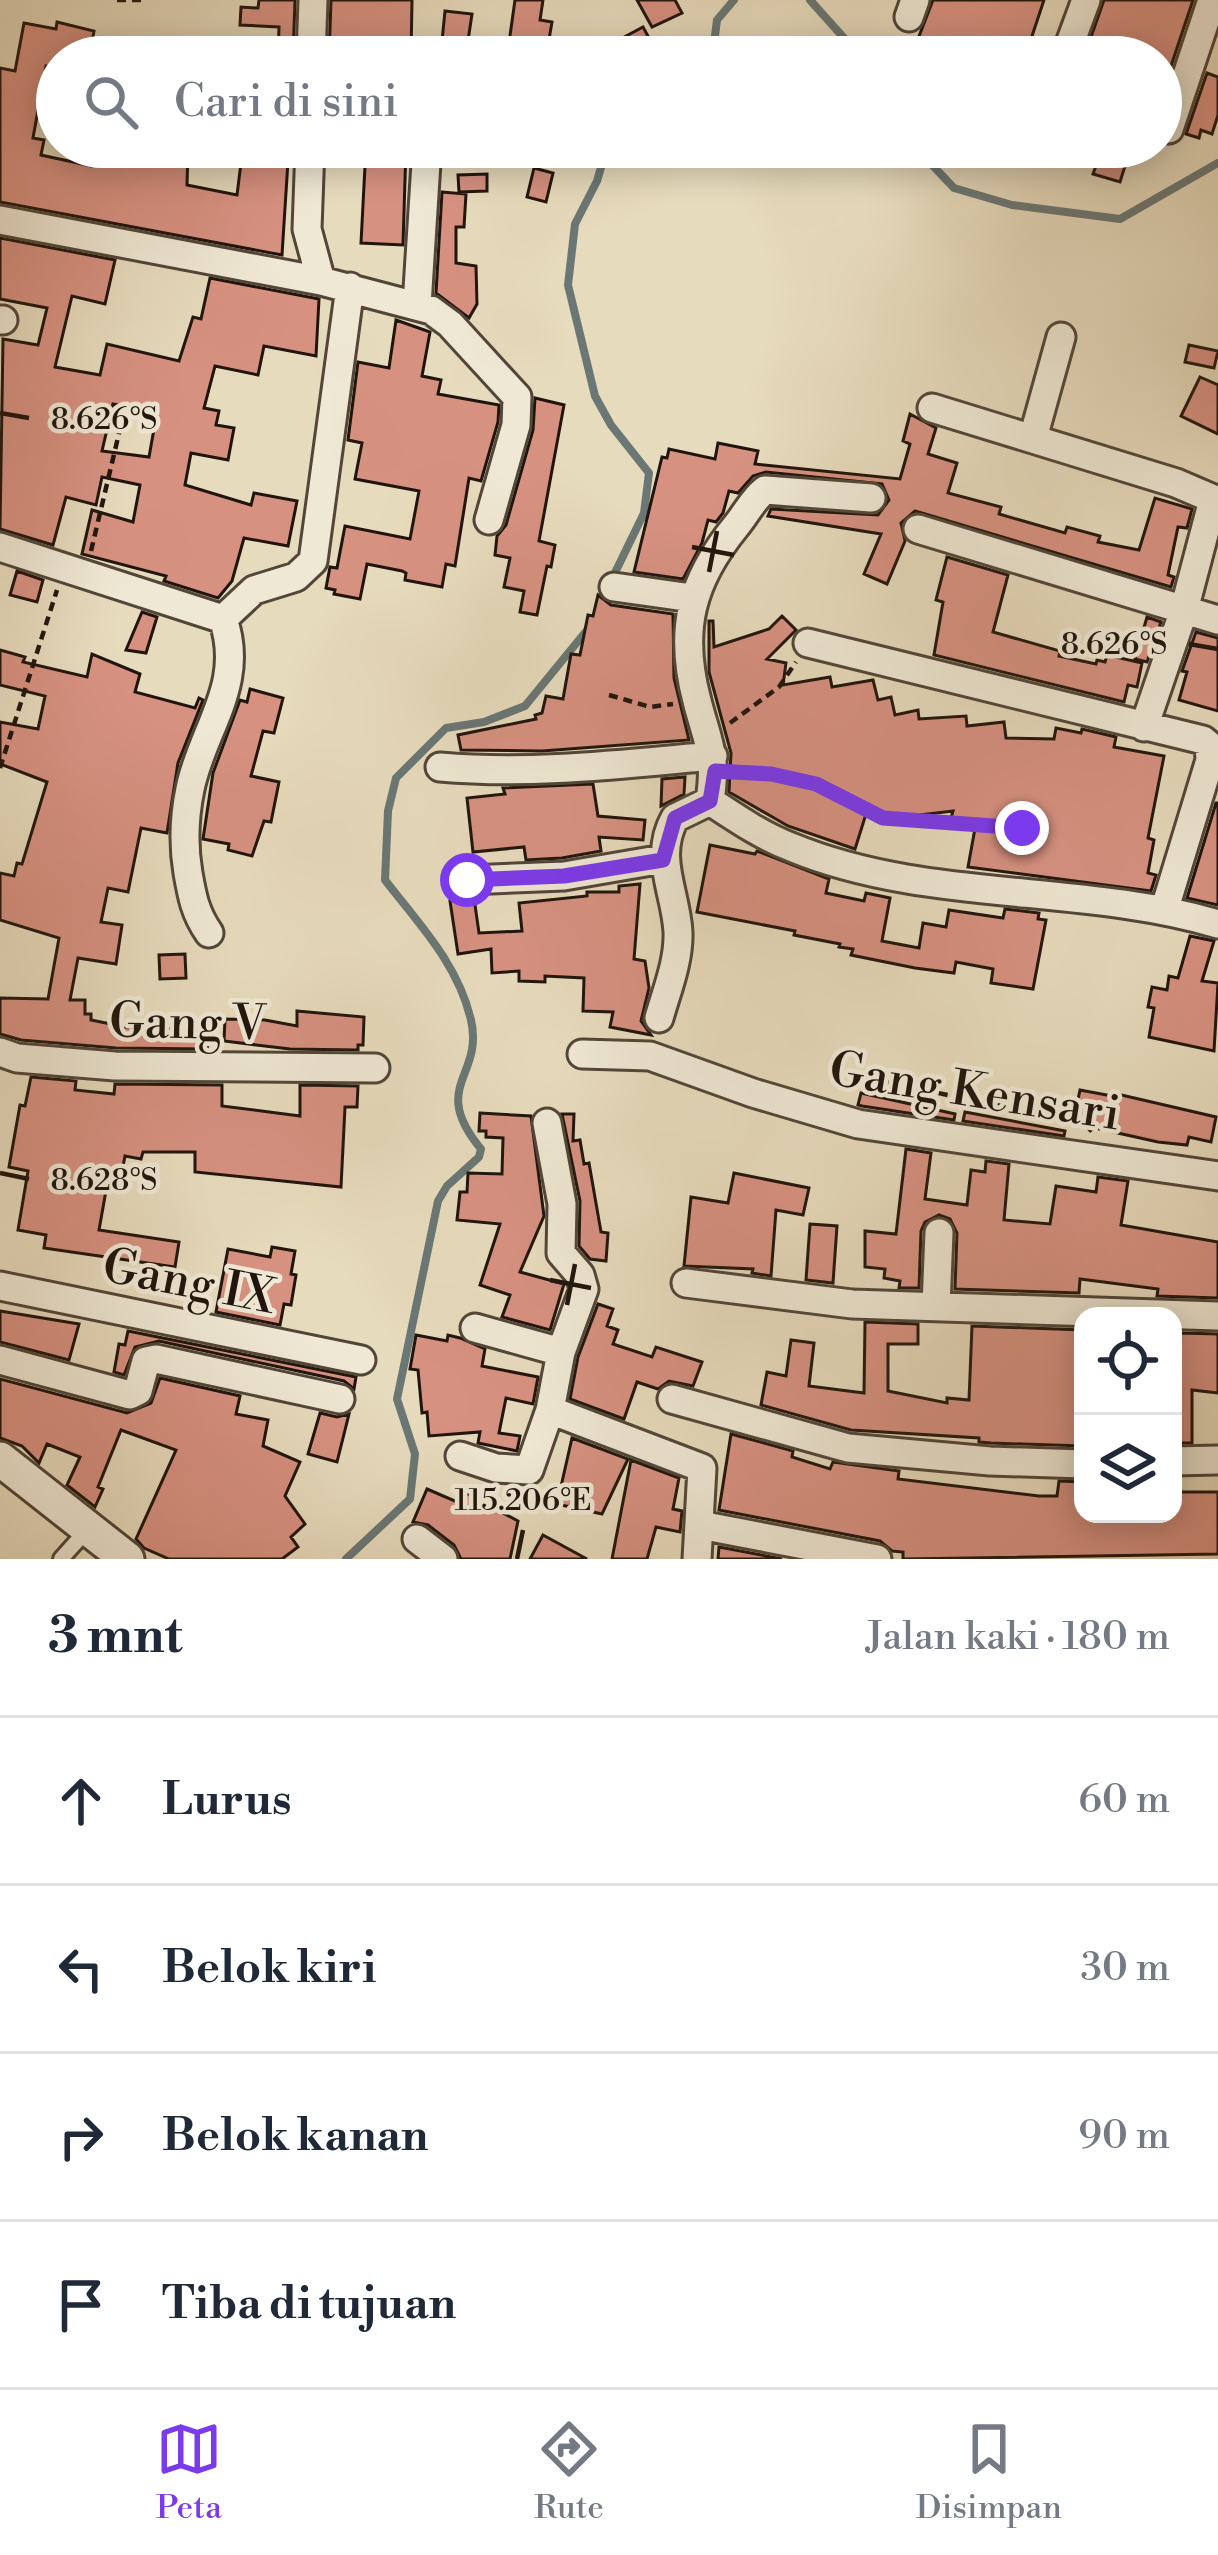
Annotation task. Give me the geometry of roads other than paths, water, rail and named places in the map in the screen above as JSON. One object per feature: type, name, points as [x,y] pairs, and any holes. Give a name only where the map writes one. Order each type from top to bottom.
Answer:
[{"type":"street","points":[[312,36],[314,0]]},
{"type":"street","points":[[1073,36],[1086,0]]},
{"type":"street","points":[[1182,90],[1212,0]]},
{"type":"street","points":[[309,168],[307,229],[321,281]]},
{"type":"street","points":[[417,305],[426,168]]},
{"type":"street","points":[[0,220],[350,287],[417,305],[450,323],[517,398],[516,425],[489,520]]},
{"type":"street","points":[[223,620],[254,590],[296,577],[314,561],[350,287]]},
{"type":"street","points":[[1033,438],[1061,337]]},
{"type":"street","points":[[932,408],[1176,483],[1216,501],[1144,728]]},
{"type":"street","points":[[710,801],[712,754],[696,700],[689,648],[692,598],[708,560],[765,490],[871,498]]},
{"type":"street","points":[[918,529],[1218,620]]},
{"type":"street","points":[[0,547],[223,620]]},
{"type":"street","points":[[614,587],[692,598]]},
{"type":"street","points":[[209,933],[196,914],[183,844],[190,786],[229,684],[229,637],[223,620]]},
{"type":"street","points":[[808,643],[1144,728],[1196,736],[1211,752],[1165,908]]},
{"type":"street","points":[[440,767],[555,771],[712,754]]},
{"type":"street","points":[[710,801],[788,847],[872,871],[993,890],[1165,908],[1218,924]]},
{"type":"street","points":[[659,1018],[678,935],[663,860],[675,818],[710,801]]},
{"type":"street","points":[[467,880],[564,876],[663,860]]},
{"type":"street","name":"Gang V","points":[[0,1052],[17,1058],[115,1066],[375,1068]]},
{"type":"street","name":"Gang Kensari","points":[[582,1054],[650,1056],[858,1124],[1218,1176]]},
{"type":"street","points":[[460,1456],[496,1468],[529,1471],[550,1409],[561,1352],[584,1289],[580,1275],[561,1252],[562,1204],[547,1123]]},
{"type":"street","points":[[936,1306],[940,1233]]},
{"type":"street","points":[[686,1283],[852,1304],[1218,1316]]},
{"type":"street","name":"Gang IX","points":[[0,1286],[361,1360]]},
{"type":"street","points":[[475,1328],[561,1352]]},
{"type":"street","points":[[0,1360],[130,1395],[138,1391],[146,1361],[156,1359],[340,1399]]},
{"type":"street","points":[[672,1399],[848,1448],[1074,1464]]},
{"type":"street","points":[[550,1409],[702,1468],[697,1559]]},
{"type":"street","points":[[0,1460],[90,1527],[118,1556]]},
{"type":"street","points":[[1182,1461],[1218,1460]]},
{"type":"street","points":[[700,1526],[877,1559]]},
{"type":"street","points":[[417,1539],[442,1559]]},
{"type":"lane","points":[[61,1559],[90,1527]]},
{"type":"waterway","points":[[715,36],[717,20],[734,0]]},
{"type":"waterway","points":[[810,0],[842,36]]},
{"type":"waterway","points":[[935,168],[954,188],[1012,205],[1120,219],[1218,163]]},
{"type":"waterway","points":[[601,168],[575,224],[568,285],[595,396],[649,473],[644,513],[610,583]]},
{"type":"waterway","points":[[346,1559],[410,1499],[415,1454],[397,1399],[438,1201],[481,1149],[459,1110],[458,1096],[473,1039],[465,1000],[436,946],[385,880],[388,811],[396,778],[446,728],[484,722],[525,706],[588,629]]}]
